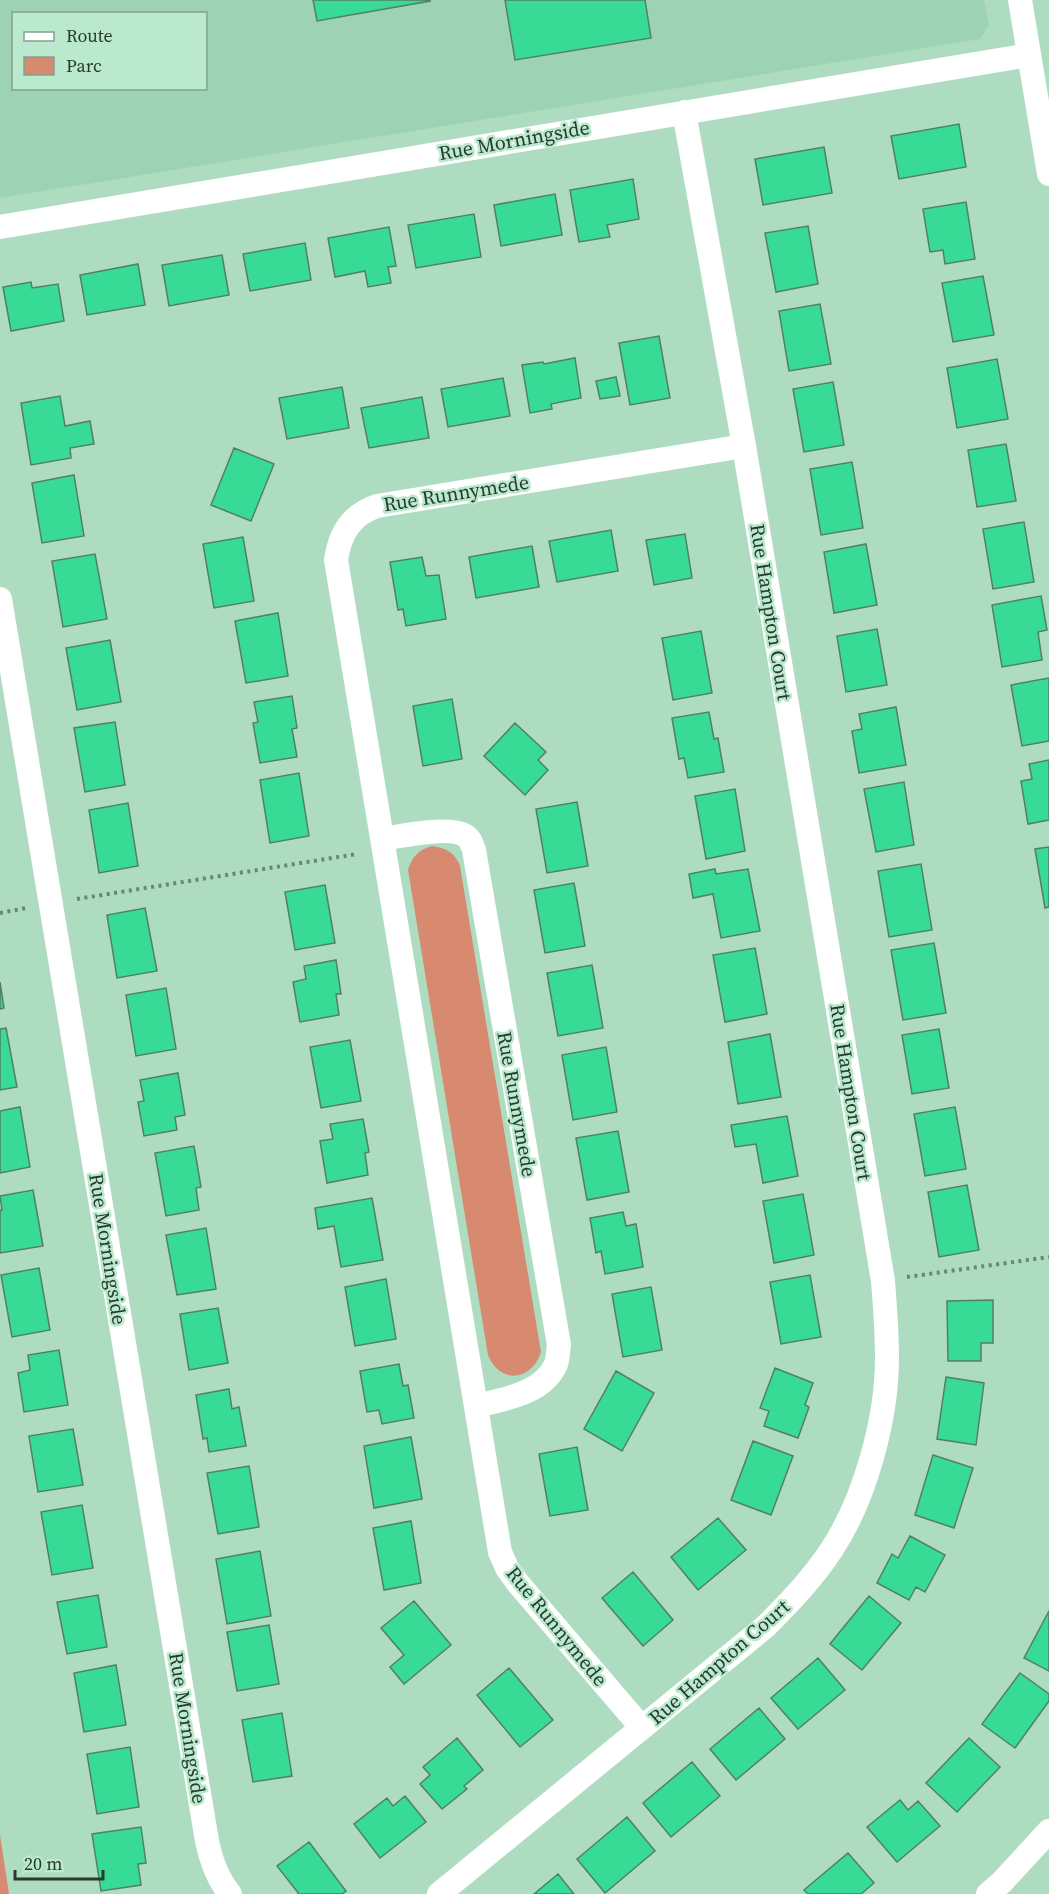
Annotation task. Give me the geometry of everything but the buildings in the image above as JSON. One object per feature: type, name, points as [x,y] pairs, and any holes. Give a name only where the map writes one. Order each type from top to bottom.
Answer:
[{"type":"street","points":[[1020,0],[1049,174]]},
{"type":"street","name":"Rue Morningside","points":[[0,227],[1029,55]]},
{"type":"street","name":"Rue Hampton Court","points":[[440,1894],[766,1626],[793,1599],[833,1547],[848,1518],[865,1479],[878,1435],[884,1398],[887,1360],[883,1281],[744,446],[684,112]]},
{"type":"street","name":"Rue Runnymede","points":[[642,1728],[517,1582],[500,1552],[336,560],[338,546],[344,532],[364,510],[376,506],[744,446]]},
{"type":"street","name":"Rue Morningside","points":[[0,598],[210,1859],[217,1876],[230,1894]]},
{"type":"street","name":"Rue Runnymede","points":[[383,839],[453,831],[463,834],[470,841],[474,850],[559,1345],[557,1362],[549,1376],[535,1388],[507,1399],[476,1406]]},
{"type":"street","points":[[1001,1890],[1049,1831]]},
{"type":"path","points":[[72,900],[362,853]]},
{"type":"path","points":[[0,913],[30,908]]},
{"type":"path","points":[[883,1281],[1049,1257]]},
{"type":"shaded area","points":[[0,0],[984,0],[989,25],[980,39],[0,198]]},
{"type":"green space","points":[[432,846],[450,852],[460,866],[541,1352],[531,1369],[516,1376],[500,1371],[493,1365],[488,1355],[408,870],[416,855]]},
{"type":"green space","points":[[0,1835],[9,1894],[0,1894]]}]
